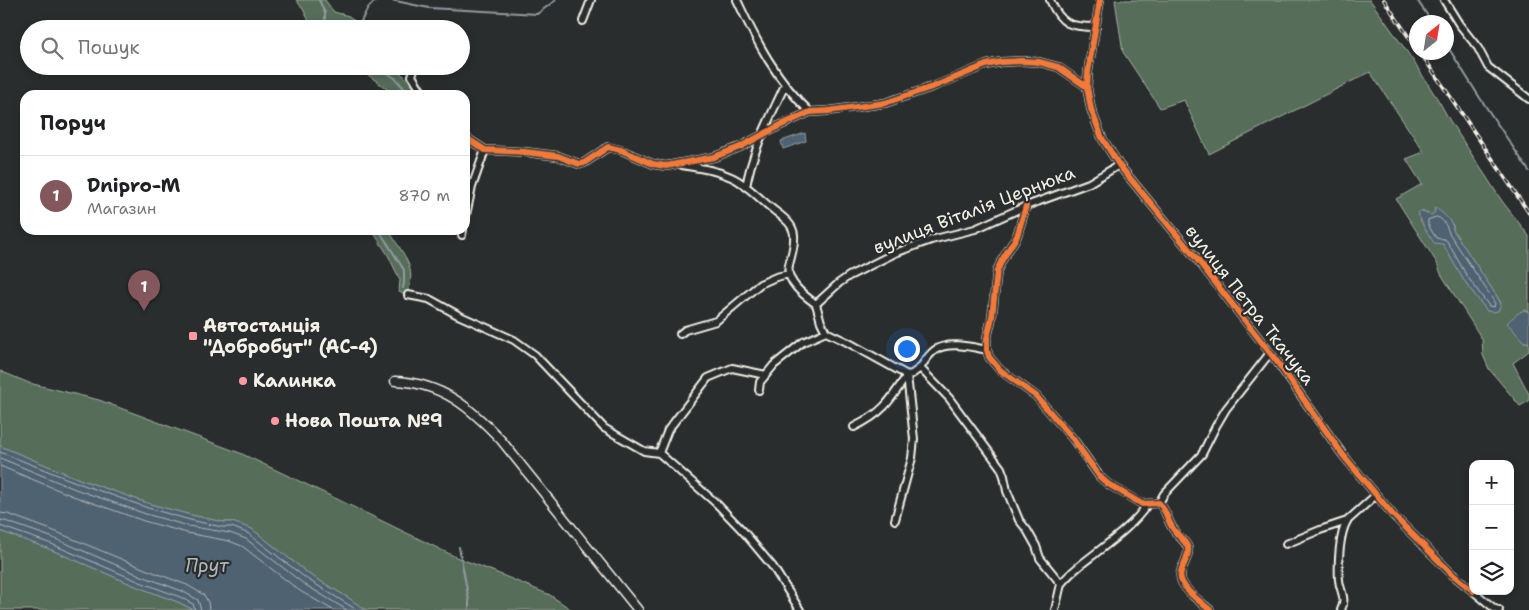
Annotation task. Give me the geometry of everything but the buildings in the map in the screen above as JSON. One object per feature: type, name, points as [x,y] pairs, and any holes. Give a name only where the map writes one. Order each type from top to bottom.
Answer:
[{"type":"street","points":[[583,21],[591,0]]},
{"type":"street","points":[[737,0],[751,30],[785,85],[810,112]]},
{"type":"street","points":[[1050,0],[1059,18],[1068,24],[1080,27],[1096,27]]},
{"type":"street","name":"вулиця Петра Ткачука","points":[[1100,0],[1087,87],[1091,109],[1102,138],[1119,165],[1195,256],[1270,353],[1343,455],[1393,515],[1452,574],[1469,588]]},
{"type":"street","points":[[1444,0],[1459,24],[1478,48],[1488,67],[1529,98]]},
{"type":"street","points":[[470,140],[485,150],[558,156],[579,164],[584,163],[608,147],[654,164],[666,166],[714,156],[740,147],[810,112],[828,112],[885,103],[935,86],[986,65],[1001,62],[1039,62],[1058,67],[1087,87]]},
{"type":"street","points":[[412,75],[421,90]]},
{"type":"street","points":[[746,187],[749,172],[762,136],[785,85]]},
{"type":"street","points":[[470,196],[485,150]]},
{"type":"street","points":[[676,164],[703,168],[736,180],[789,224],[794,234],[792,257],[788,267],[789,274],[797,287],[816,304],[826,332],[907,375]]},
{"type":"street","name":"вулиця Віталія Цернюка","points":[[816,304],[849,276],[896,253],[931,240],[975,229],[1026,206],[1089,183],[1119,165]]},
{"type":"street","points":[[1026,206],[1017,236],[997,271],[992,317],[987,338],[987,350],[1000,370],[1036,396],[1077,445],[1100,477],[1114,489],[1133,500],[1147,505]]},
{"type":"street","points":[[680,334],[685,330],[716,321],[760,284],[789,274]]},
{"type":"street","points":[[408,295],[429,298],[458,315],[514,340],[535,355],[604,428],[644,451],[659,453],[717,504],[743,531],[774,567],[800,610]]},
{"type":"street","points":[[759,390],[760,382],[774,365],[803,342],[826,332]]},
{"type":"street","points":[[854,427],[884,409],[907,375],[920,368],[931,354],[941,347],[962,346],[987,350]]},
{"type":"street","points":[[1159,503],[1164,494],[1202,454],[1226,410],[1270,353]]},
{"type":"street","points":[[659,453],[668,430],[708,378],[732,368],[766,375]]},
{"type":"street","points":[[920,368],[949,398],[1000,468],[1019,520],[1027,530],[1040,558],[1061,584]]},
{"type":"street","points":[[896,520],[912,458],[914,439],[907,375]]},
{"type":"street","points":[[395,381],[430,386],[454,399],[478,416],[501,440],[638,610]]},
{"type":"street","points":[[1340,610],[1344,604],[1344,595],[1339,582],[1339,562],[1344,527],[1347,521],[1376,495]]},
{"type":"street","points":[[1055,610],[1061,584],[1069,574],[1103,548],[1139,517],[1147,505],[1153,502],[1159,503],[1164,509],[1173,528],[1188,548],[1188,556],[1180,573],[1182,582],[1210,610]]},
{"type":"street","points":[[1286,544],[1347,521]]},
{"type":"street","name":"вулиця Петра Ткачука","points":[[1478,595],[1496,610]]},
{"type":"green space","points":[[296,0],[325,0],[334,12],[349,16],[353,20],[308,20]]},
{"type":"green space","points":[[1115,0],[1370,0],[1409,55],[1409,60],[1413,60],[1502,201],[1529,236],[1529,312],[1524,310],[1519,313],[1524,342],[1529,342],[1529,351],[1513,363],[1529,394],[1529,401],[1520,406],[1489,369],[1483,355],[1482,339],[1396,199],[1422,184],[1406,159],[1424,152],[1370,72],[1209,154],[1184,100],[1160,108],[1123,52]],"holes":[[[1435,208],[1453,225],[1453,230],[1501,303],[1498,311],[1487,311],[1463,279],[1443,244],[1424,227],[1418,214],[1421,211],[1431,215],[1435,212]]]},
{"type":"green space","points":[[368,75],[403,75],[417,90],[388,90]]},
{"type":"green space","points":[[375,235],[392,235],[404,254],[411,277],[407,296],[399,292],[400,280],[388,255]]},
{"type":"green space","points":[[0,371],[29,383],[99,400],[240,453],[456,557],[550,595],[572,610],[366,610],[310,575],[252,529],[232,522],[223,522],[191,515],[150,504],[79,479],[0,446]]},
{"type":"green space","points":[[0,531],[47,548],[194,610],[0,610]]},
{"type":"water","points":[[805,133],[806,141],[783,149],[781,141]]},
{"type":"water","points":[[1435,207],[1449,220],[1453,230],[1496,295],[1501,304],[1498,311],[1487,311],[1463,279],[1443,244],[1434,243],[1424,227],[1418,214],[1419,211],[1431,215],[1435,212]]},
{"type":"water","points":[[1524,310],[1529,312],[1529,342],[1524,342],[1507,323]]},
{"type":"water","name":"Прут","points":[[0,446],[79,479],[150,504],[191,515],[223,522],[232,522],[252,529],[310,575],[366,610],[194,610],[47,548],[0,531]]},
{"type":"waterway","points":[[319,0],[325,13],[325,20]]},
{"type":"waterway","points":[[362,20],[368,8],[376,0]]},
{"type":"waterway","points":[[391,0],[429,8],[537,14],[556,0]]},
{"type":"waterway","points":[[1417,0],[1427,15]]},
{"type":"waterway","points":[[1454,57],[1529,171]]},
{"type":"waterway","points":[[390,75],[406,90]]},
{"type":"waterway","points":[[382,235],[404,270],[403,288]]},
{"type":"waterway","points":[[459,547],[469,610]]},
{"type":"railway","points":[[1384,0],[1409,38]]},
{"type":"railway","points":[[1425,60],[1529,213]]},
{"type":"cycle path","points":[[1100,0],[1087,87],[1091,109],[1102,138],[1119,165],[1200,263],[1278,363],[1343,455],[1393,515],[1452,574],[1469,588]]},
{"type":"cycle path","points":[[470,140],[485,150],[558,156],[579,164],[584,163],[608,147],[621,150],[653,164],[666,166],[714,157],[740,147],[810,112],[885,103],[935,86],[986,65],[1001,62],[1039,62],[1058,67],[1087,87]]},
{"type":"cycle path","points":[[1026,206],[1017,236],[997,271],[992,317],[987,338],[989,357],[1000,370],[1036,396],[1073,439],[1100,477],[1108,484],[1142,504],[1159,503],[1164,509],[1172,527],[1188,548],[1181,573],[1182,582],[1191,594],[1210,610]]},
{"type":"place","name":"Dnipro-M","points":[[144,311]]},
{"type":"place","name":"Автостанція \"Добробут\" (АС-4)","points":[[193,336]]},
{"type":"place","name":"Калинка","points":[[243,381]]},
{"type":"place","name":"Нова Пошта №9","points":[[275,421]]}]
